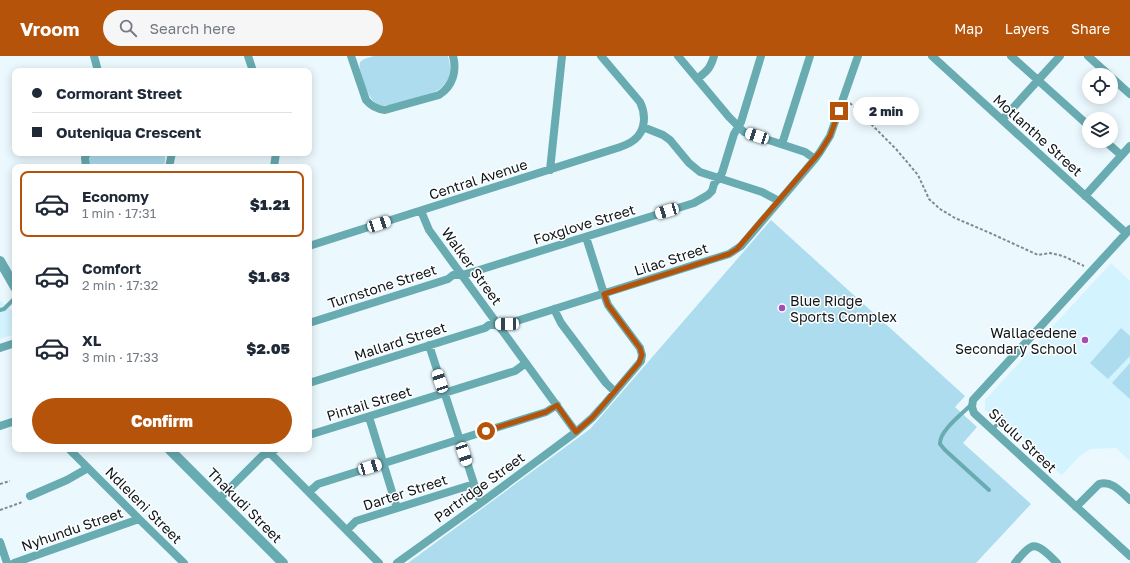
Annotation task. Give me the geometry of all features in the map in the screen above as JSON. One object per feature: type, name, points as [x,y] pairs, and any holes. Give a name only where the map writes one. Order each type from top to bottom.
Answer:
[{"type":"street","points":[[94,56],[97,68]]},
{"type":"street","points":[[248,56],[252,68]]},
{"type":"street","points":[[354,57],[366,100],[370,105],[385,110],[439,95],[446,90],[455,73],[453,56]]},
{"type":"street","points":[[550,170],[562,56]]},
{"type":"street","points":[[601,56],[640,102],[643,108],[643,124],[670,140],[694,168],[700,172],[762,192],[779,201]]},
{"type":"street","points":[[678,56],[729,117],[744,132],[805,152],[814,159]]},
{"type":"street","points":[[697,79],[709,70],[714,56]]},
{"type":"street","name":"Foxglove Street","points":[[462,275],[586,237],[699,200],[708,195],[712,191],[714,184],[722,173],[734,134],[739,126],[762,56]]},
{"type":"street","points":[[782,144],[810,56]]},
{"type":"street","name":"Lilac Street","points":[[498,324],[507,324],[733,252],[741,246],[824,147],[830,136],[858,56]]},
{"type":"street","name":"Motlanthe Street","points":[[932,56],[1085,196],[1128,231]]},
{"type":"street","points":[[1011,56],[1082,120]]},
{"type":"street","points":[[1002,120],[1060,56]]},
{"type":"street","points":[[1088,56],[1101,68]]},
{"type":"street","points":[[1118,83],[1130,94]]},
{"type":"street","name":"Central Avenue","points":[[312,245],[624,146],[635,139],[643,124]]},
{"type":"street","points":[[1085,196],[1130,146]]},
{"type":"street","points":[[1113,148],[1121,155]]},
{"type":"street","name":"Walker Street","points":[[421,211],[430,230],[576,432]]},
{"type":"street","name":"Sisulu Street","points":[[1128,231],[973,400],[972,410],[1130,556]]},
{"type":"street","points":[[586,237],[604,294]]},
{"type":"street","points":[[0,262],[12,282]]},
{"type":"street","name":"Turnstone Street","points":[[312,322],[442,281],[453,275],[462,275]]},
{"type":"street","name":"Partridge Street","points":[[397,563],[576,432],[592,418],[641,361],[642,355],[640,348],[608,305],[604,294]]},
{"type":"street","points":[[554,309],[561,323],[606,383],[615,392]]},
{"type":"street","name":"Mallard Street","points":[[312,382],[485,328],[489,325],[498,324]]},
{"type":"street","points":[[0,348],[12,344]]},
{"type":"street","points":[[429,345],[478,496],[482,502]]},
{"type":"street","name":"Pintail Street","points":[[312,434],[515,371],[526,363]]},
{"type":"street","points":[[310,492],[318,484],[546,412],[557,405]]},
{"type":"street","points":[[369,417],[397,508]]},
{"type":"street","points":[[0,426],[12,422]]},
{"type":"street","name":"Ndleleni Street","points":[[72,452],[184,563]]},
{"type":"street","name":"Thakudi Street","points":[[172,452],[283,563]]},
{"type":"street","points":[[219,499],[267,452]]},
{"type":"street","points":[[272,452],[379,563]]},
{"type":"street","points":[[30,496],[67,480],[88,468]]},
{"type":"street","points":[[1076,507],[1099,484],[1103,483],[1111,484],[1130,500]]},
{"type":"street","name":"Darter Street","points":[[347,530],[356,521],[474,484]]},
{"type":"street","name":"Nyhundu Street","points":[[14,563],[139,519]]},
{"type":"street","points":[[0,542],[8,563]]},
{"type":"street","points":[[1015,563],[1029,548],[1034,546],[1040,548],[1057,563]]},
{"type":"lane","points":[[0,310],[4,309],[12,301]]},
{"type":"lane","points":[[972,404],[945,431],[941,438],[940,444],[989,490]]},
{"type":"lane","points":[[992,430],[1002,419]]},
{"type":"path","points":[[843,99],[847,100],[858,109],[896,149],[918,175],[929,199],[940,209],[955,218],[1038,254],[1050,253],[1063,256],[1081,264],[1091,272]]},
{"type":"path","points":[[0,484],[10,481]]},
{"type":"path","points":[[0,510],[20,503],[30,496]]},
{"type":"shaded area","points":[[374,56],[448,56],[450,71],[448,80],[437,91],[392,105],[380,105],[372,100],[365,86],[360,68],[360,62]]},
{"type":"shaded area","points":[[90,156],[165,156],[164,164],[89,163]]},
{"type":"shaded area","name":"Blue Ridge Sports Complex","points":[[771,220],[965,396],[955,407],[977,427],[963,443],[1031,504],[976,563],[408,563],[590,429]]},
{"type":"shaded area","name":"Wallacedene Secondary School","points":[[1111,263],[1130,281],[1130,461],[1116,448],[1091,449],[1081,455],[1062,475],[999,415],[991,415],[985,410],[985,400]]},
{"type":"shaded area","points":[[0,300],[12,311],[12,335],[0,339]]},
{"type":"shaded area","points":[[1121,328],[1130,336],[1130,356],[1108,379],[1090,363]]},
{"type":"shaded area","points":[[1130,363],[1130,399],[1112,383]]},
{"type":"place","name":"Blue Ridge Sports Complex","points":[[782,308]]},
{"type":"place","name":"Wallacedene Secondary School","points":[[1085,340]]},
{"type":"route","points":[[486,431],[546,412],[557,405],[576,432],[592,418],[641,361],[642,355],[640,348],[608,305],[604,294],[729,254],[741,246],[824,147],[830,136],[839,111]]}]
